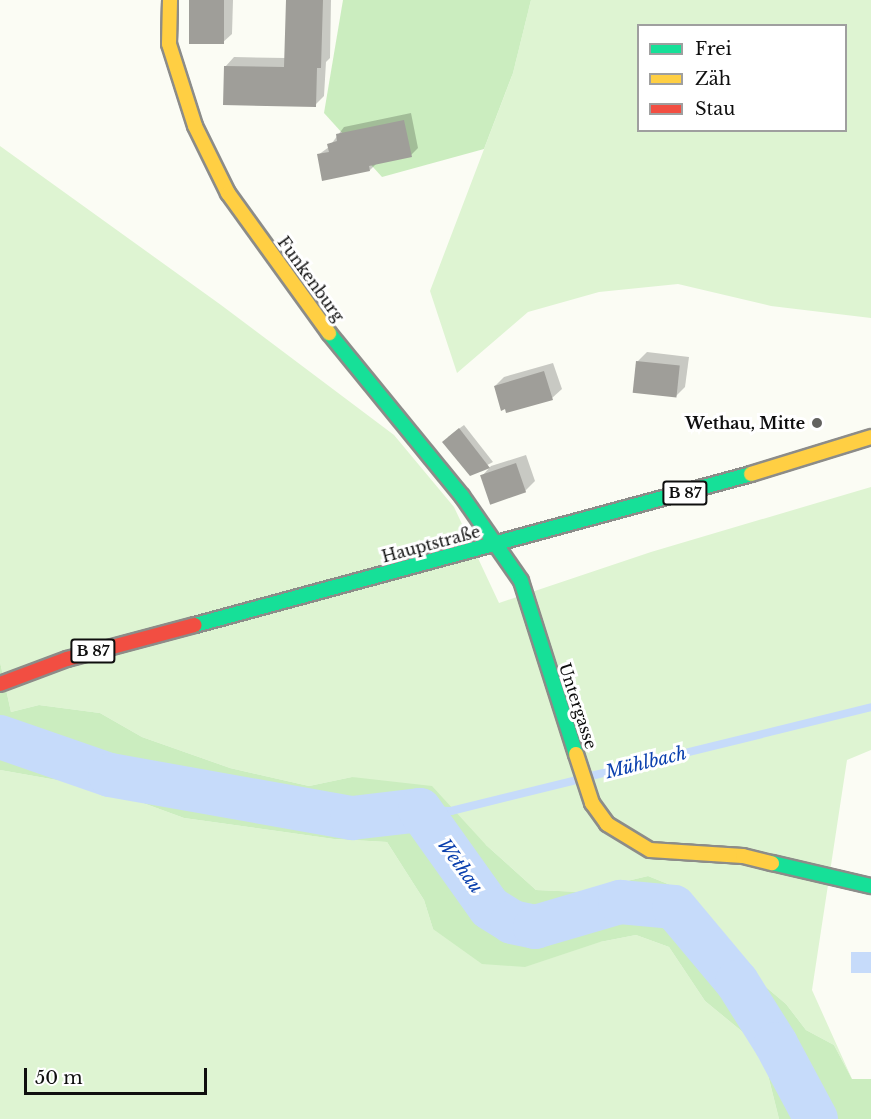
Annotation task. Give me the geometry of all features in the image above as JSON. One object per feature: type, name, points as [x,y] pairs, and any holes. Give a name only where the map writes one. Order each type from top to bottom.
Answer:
[{"type":"street","name":"Funkenburg","points":[[170,0],[169,44],[181,86],[195,126],[228,193],[319,321],[402,421],[497,543]]},
{"type":"street","name":"Hauptstraße","points":[[0,684],[67,658],[729,482],[871,437]]},
{"type":"street","name":"Untergasse","points":[[497,543],[522,585],[592,803],[607,824],[650,850],[743,856],[871,886]]},
{"type":"green space","points":[[343,0],[531,0],[513,73],[484,149],[382,177],[324,113]]},
{"type":"green space","points":[[531,0],[871,0],[871,318],[771,306],[678,284],[599,292],[528,312],[457,373],[430,291],[513,73]]},
{"type":"green space","points":[[0,146],[221,305],[394,435],[454,507],[499,603],[651,552],[871,487],[871,750],[847,760],[812,990],[852,1079],[834,1045],[806,1030],[786,1004],[754,977],[728,938],[688,892],[648,876],[581,892],[536,890],[486,845],[352,777],[309,786],[230,768],[142,737],[100,713],[39,705],[11,712],[0,662]]},
{"type":"green space","points":[[0,662],[11,712],[39,705],[100,713],[142,737],[230,768],[309,786],[352,777],[432,786],[486,845],[536,890],[581,892],[648,876],[688,892],[728,938],[754,977],[786,1004],[806,1030],[834,1045],[852,1079],[871,1079],[871,1119],[779,1119],[761,1047],[705,1001],[669,947],[636,935],[600,942],[525,967],[482,964],[433,929],[424,900],[387,842],[334,839],[184,818],[102,788],[0,770]]},
{"type":"green space","points":[[0,770],[102,788],[184,818],[334,839],[387,842],[424,900],[433,929],[600,942],[636,935],[669,947],[705,1001],[761,1047],[779,1119],[0,1119]]},
{"type":"water","points":[[851,952],[871,952],[871,973],[851,973]]},
{"type":"building","points":[[189,0],[224,0],[224,44],[189,44]]},
{"type":"building","points":[[286,0],[323,0],[321,68],[317,68],[316,107],[223,105],[224,66],[284,67]]},
{"type":"building","points":[[404,120],[412,157],[369,166],[370,171],[322,181],[317,154],[329,152],[327,144],[337,141],[336,134]]},
{"type":"building","points":[[636,361],[680,366],[676,397],[633,393]]},
{"type":"building","points":[[544,371],[553,400],[506,413],[505,409],[501,411],[494,386]]},
{"type":"building","points":[[459,428],[490,468],[470,476],[442,442]]},
{"type":"building","points":[[516,463],[526,492],[490,505],[480,475]]},
{"type":"waterway","name":"Mühlbach","points":[[591,776],[871,707]]},
{"type":"waterway","name":"Wethau","points":[[0,737],[110,775],[352,818],[420,810],[490,908],[512,922],[535,927],[620,902],[674,907],[737,982],[776,1044],[816,1119]]},
{"type":"waterway","name":"Mühlbach","points":[[420,810],[451,811],[576,780]]},
{"type":"traffic: fast","points":[[329,333],[462,496],[521,581],[576,754]]},
{"type":"traffic: fast","points":[[195,625],[751,474]]},
{"type":"traffic: fast","points":[[772,863],[871,886]]},
{"type":"traffic: slow","points":[[170,0],[169,44],[195,126],[228,193],[329,333]]},
{"type":"traffic: slow","points":[[751,474],[871,437]]},
{"type":"traffic: slow","points":[[576,754],[592,803],[607,824],[650,850],[743,856],[772,863]]},
{"type":"traffic: jam","points":[[0,684],[67,659],[195,625]]},
{"type":"place","name":"Wethau, Mitte","points":[[817,423]]}]
